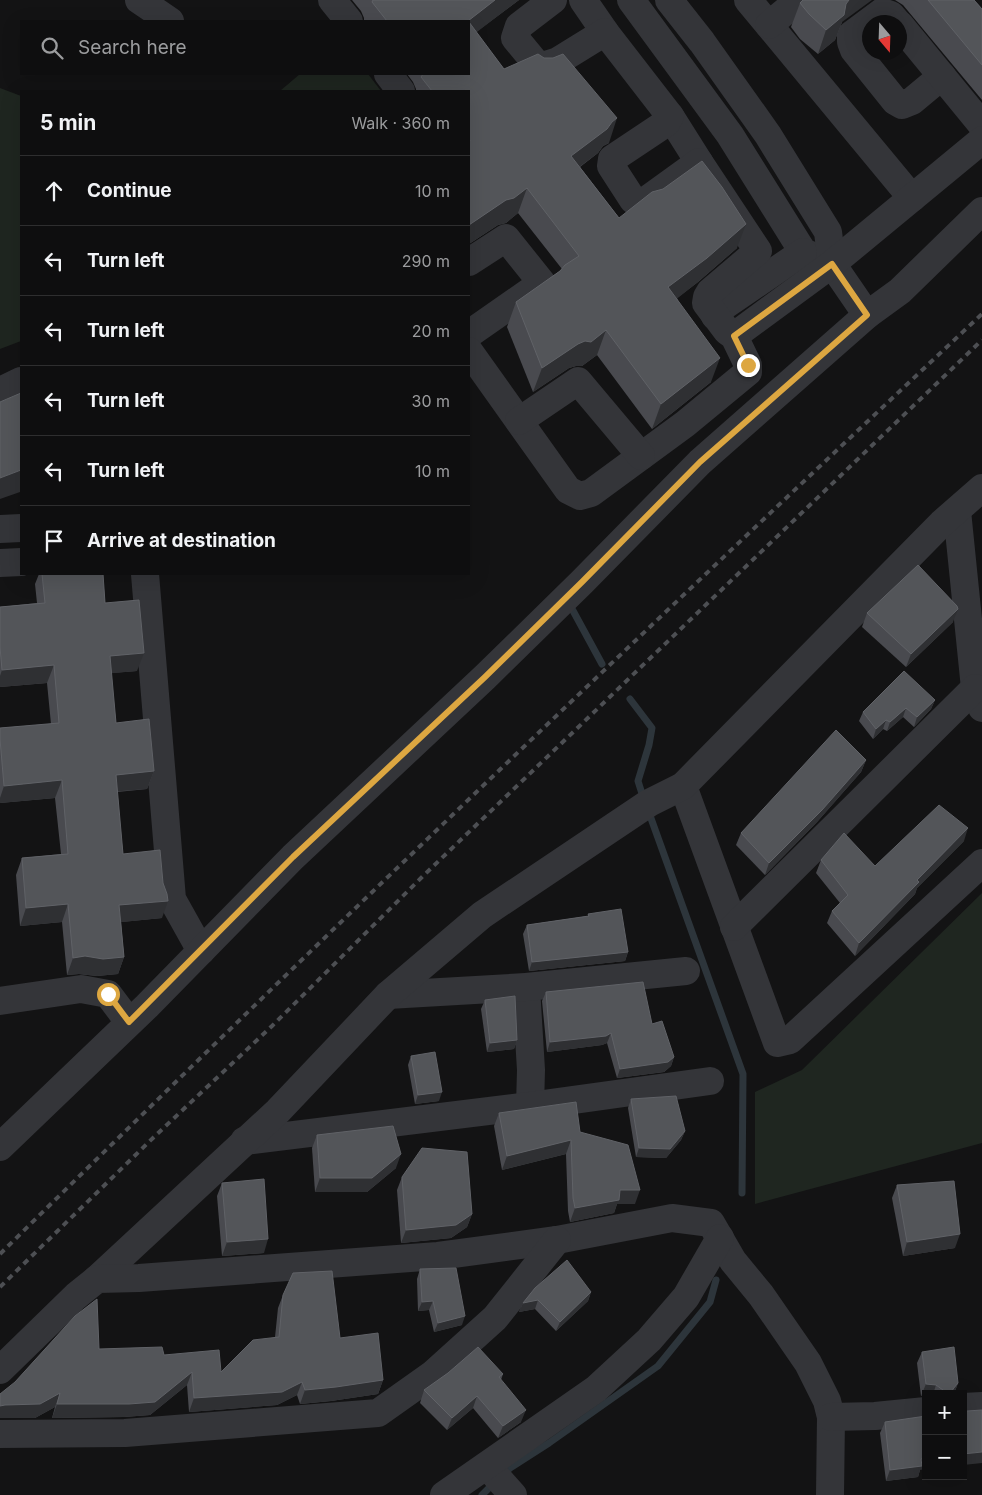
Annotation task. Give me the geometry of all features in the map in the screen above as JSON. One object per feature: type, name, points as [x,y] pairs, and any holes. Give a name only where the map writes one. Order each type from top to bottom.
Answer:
[{"type":"street","points":[[140,0],[169,20]]},
{"type":"street","points":[[332,0],[348,20]]},
{"type":"street","points":[[552,0],[519,26],[514,38],[539,67],[558,61],[605,32]]},
{"type":"street","points":[[470,352],[568,490],[580,496],[591,493],[685,424],[748,372],[748,365],[734,336],[727,332],[706,303],[710,292],[758,251],[670,116],[605,32],[583,0]]},
{"type":"street","points":[[631,0],[730,135],[803,252],[832,264]]},
{"type":"street","points":[[670,0],[768,135],[828,232],[832,264],[867,315]]},
{"type":"street","points":[[748,0],[912,198]]},
{"type":"street","points":[[769,25],[799,0]]},
{"type":"street","points":[[878,15],[882,12],[891,15]]},
{"type":"street","points":[[862,26],[850,35],[850,42],[854,50],[895,101],[902,105],[912,101],[942,76]]},
{"type":"street","points":[[907,35],[982,125]]},
{"type":"street","points":[[389,75],[400,90]]},
{"type":"street","points":[[670,116],[666,123],[612,159],[611,166],[633,200],[645,201],[699,162]]},
{"type":"street","points":[[734,336],[832,264],[982,140]]},
{"type":"street","points":[[0,1146],[201,951],[293,857],[485,677],[700,462],[867,315],[900,291],[982,211]]},
{"type":"street","points":[[470,261],[506,238],[542,283],[470,333]]},
{"type":"street","points":[[715,316],[724,306],[803,252]]},
{"type":"street","points":[[0,391],[20,381]]},
{"type":"street","points":[[519,421],[578,381],[641,456]]},
{"type":"street","points":[[0,1370],[76,1296],[97,1279],[278,1111],[388,995],[482,915],[643,807],[683,786],[942,523],[982,488]]},
{"type":"street","points":[[734,927],[979,698],[957,511]]},
{"type":"street","points":[[0,529],[20,528]]},
{"type":"street","points":[[0,563],[20,562]]},
{"type":"street","points":[[145,575],[172,899],[201,951]]},
{"type":"street","points":[[683,786],[777,1043],[790,1040],[982,863]]},
{"type":"street","points":[[388,995],[526,987],[686,971]]},
{"type":"street","points":[[526,987],[531,1070],[530,1106]]},
{"type":"street","points":[[0,1001],[81,990],[108,994],[129,1022]]},
{"type":"street","points":[[244,1142],[710,1081]]},
{"type":"street","points":[[97,1279],[139,1278],[438,1256],[557,1240],[672,1218],[711,1223],[733,1261],[761,1295],[808,1363],[827,1401],[830,1416],[830,1495]]},
{"type":"street","points":[[444,1495],[498,1478],[649,1340],[686,1297],[720,1238]]},
{"type":"street","points":[[0,1434],[125,1433],[378,1413],[433,1374],[495,1318],[557,1240]]},
{"type":"street","points":[[967,1407],[982,1406]]},
{"type":"street","points":[[830,1416],[875,1416],[922,1411]]},
{"type":"shaded area","points":[[299,75],[369,75],[380,90],[281,90]]},
{"type":"shaded area","points":[[0,88],[20,96],[20,341],[0,349]]},
{"type":"shaded area","points":[[982,893],[982,1143],[755,1204],[755,1092],[802,1070]]},
{"type":"building","points":[[373,0],[495,0],[469,20],[386,20],[372,2]]},
{"type":"building","points":[[803,0],[849,0],[846,4],[844,15],[826,30],[800,3]]},
{"type":"building","points":[[928,0],[974,0],[982,9],[982,65]]},
{"type":"building","points":[[470,23],[504,69],[538,54],[544,58],[553,58],[563,54],[617,118],[607,129],[571,156],[619,218],[652,192],[663,189],[702,161],[722,187],[746,224],[707,258],[668,287],[720,358],[661,404],[606,330],[591,342],[585,341],[578,344],[542,368],[516,302],[579,256],[527,188],[470,224],[470,90],[431,90],[421,77],[422,75],[470,75]]},
{"type":"building","points":[[20,393],[20,470],[0,478],[0,402]]},
{"type":"building","points":[[918,565],[958,609],[911,654],[867,613]]},
{"type":"building","points":[[42,575],[103,575],[105,603],[139,600],[144,653],[110,656],[116,723],[149,719],[154,771],[116,775],[123,854],[160,850],[163,883],[168,901],[119,905],[124,957],[103,959],[85,956],[73,958],[68,904],[26,908],[22,858],[68,854],[62,780],[4,786],[0,728],[59,723],[54,665],[2,670],[0,607],[45,603]]},
{"type":"building","points":[[904,671],[935,700],[917,717],[906,708],[890,722],[886,720],[876,729],[863,712]]},
{"type":"building","points":[[836,730],[866,760],[822,810],[769,863],[741,833]]},
{"type":"building","points":[[939,805],[968,828],[917,880],[919,882],[859,943],[832,911],[848,895],[821,860],[844,833],[875,866]]},
{"type":"building","points":[[621,909],[628,952],[532,962],[527,925],[589,916],[588,914]]},
{"type":"building","points":[[643,982],[652,1024],[662,1021],[674,1057],[668,1062],[620,1069],[611,1033],[606,1036],[550,1042],[546,992]]},
{"type":"building","points":[[515,996],[517,1040],[490,1043],[485,1000]]},
{"type":"building","points":[[435,1052],[442,1092],[418,1095],[411,1056]]},
{"type":"building","points":[[676,1096],[685,1131],[670,1149],[639,1148],[631,1099]]},
{"type":"building","points":[[576,1102],[580,1132],[628,1145],[640,1190],[620,1190],[619,1200],[575,1208],[571,1140],[507,1156],[499,1113]]},
{"type":"building","points":[[393,1126],[401,1154],[372,1178],[320,1178],[317,1135]]},
{"type":"building","points":[[422,1148],[467,1152],[472,1214],[456,1225],[406,1230],[402,1177]]},
{"type":"building","points":[[264,1179],[268,1239],[227,1242],[222,1183]]},
{"type":"building","points":[[954,1181],[960,1234],[907,1242],[897,1185]]},
{"type":"building","points":[[567,1260],[591,1292],[560,1322],[538,1300],[523,1303],[535,1288]]},
{"type":"building","points":[[456,1268],[465,1316],[438,1323],[433,1301],[422,1302],[420,1269]]},
{"type":"building","points":[[332,1271],[340,1338],[378,1333],[383,1380],[305,1390],[302,1382],[282,1392],[194,1398],[192,1372],[155,1402],[57,1404],[60,1393],[40,1404],[0,1406],[0,1394],[15,1382],[75,1316],[97,1299],[99,1349],[162,1347],[164,1355],[219,1350],[221,1372],[253,1340],[279,1337],[283,1295],[293,1273]]},
{"type":"building","points":[[478,1347],[503,1374],[499,1377],[526,1410],[503,1426],[477,1396],[452,1418],[424,1390],[448,1373]]},
{"type":"building","points":[[954,1347],[958,1383],[953,1390],[943,1390],[936,1385],[926,1384],[922,1352]]},
{"type":"building","points":[[982,1410],[982,1452],[967,1454],[967,1411]]},
{"type":"building","points":[[922,1417],[922,1466],[890,1470],[885,1422]]},
{"type":"waterway","points":[[571,607],[602,664]]},
{"type":"waterway","points":[[630,699],[652,728],[638,781],[644,800]]},
{"type":"waterway","points":[[648,810],[743,1074],[742,1193]]},
{"type":"waterway","points":[[502,1476],[510,1468],[549,1443],[658,1366],[710,1302],[716,1280]]},
{"type":"waterway","points":[[482,1495],[494,1483]]},
{"type":"railway","points":[[0,1254],[488,781],[982,314]]},
{"type":"railway","points":[[0,1287],[155,1136],[272,1026],[422,877],[982,340]]},
{"type":"route","points":[[108,994],[129,1022],[293,857],[485,677],[582,582],[700,462],[867,315],[832,264],[734,336],[748,365]]}]
